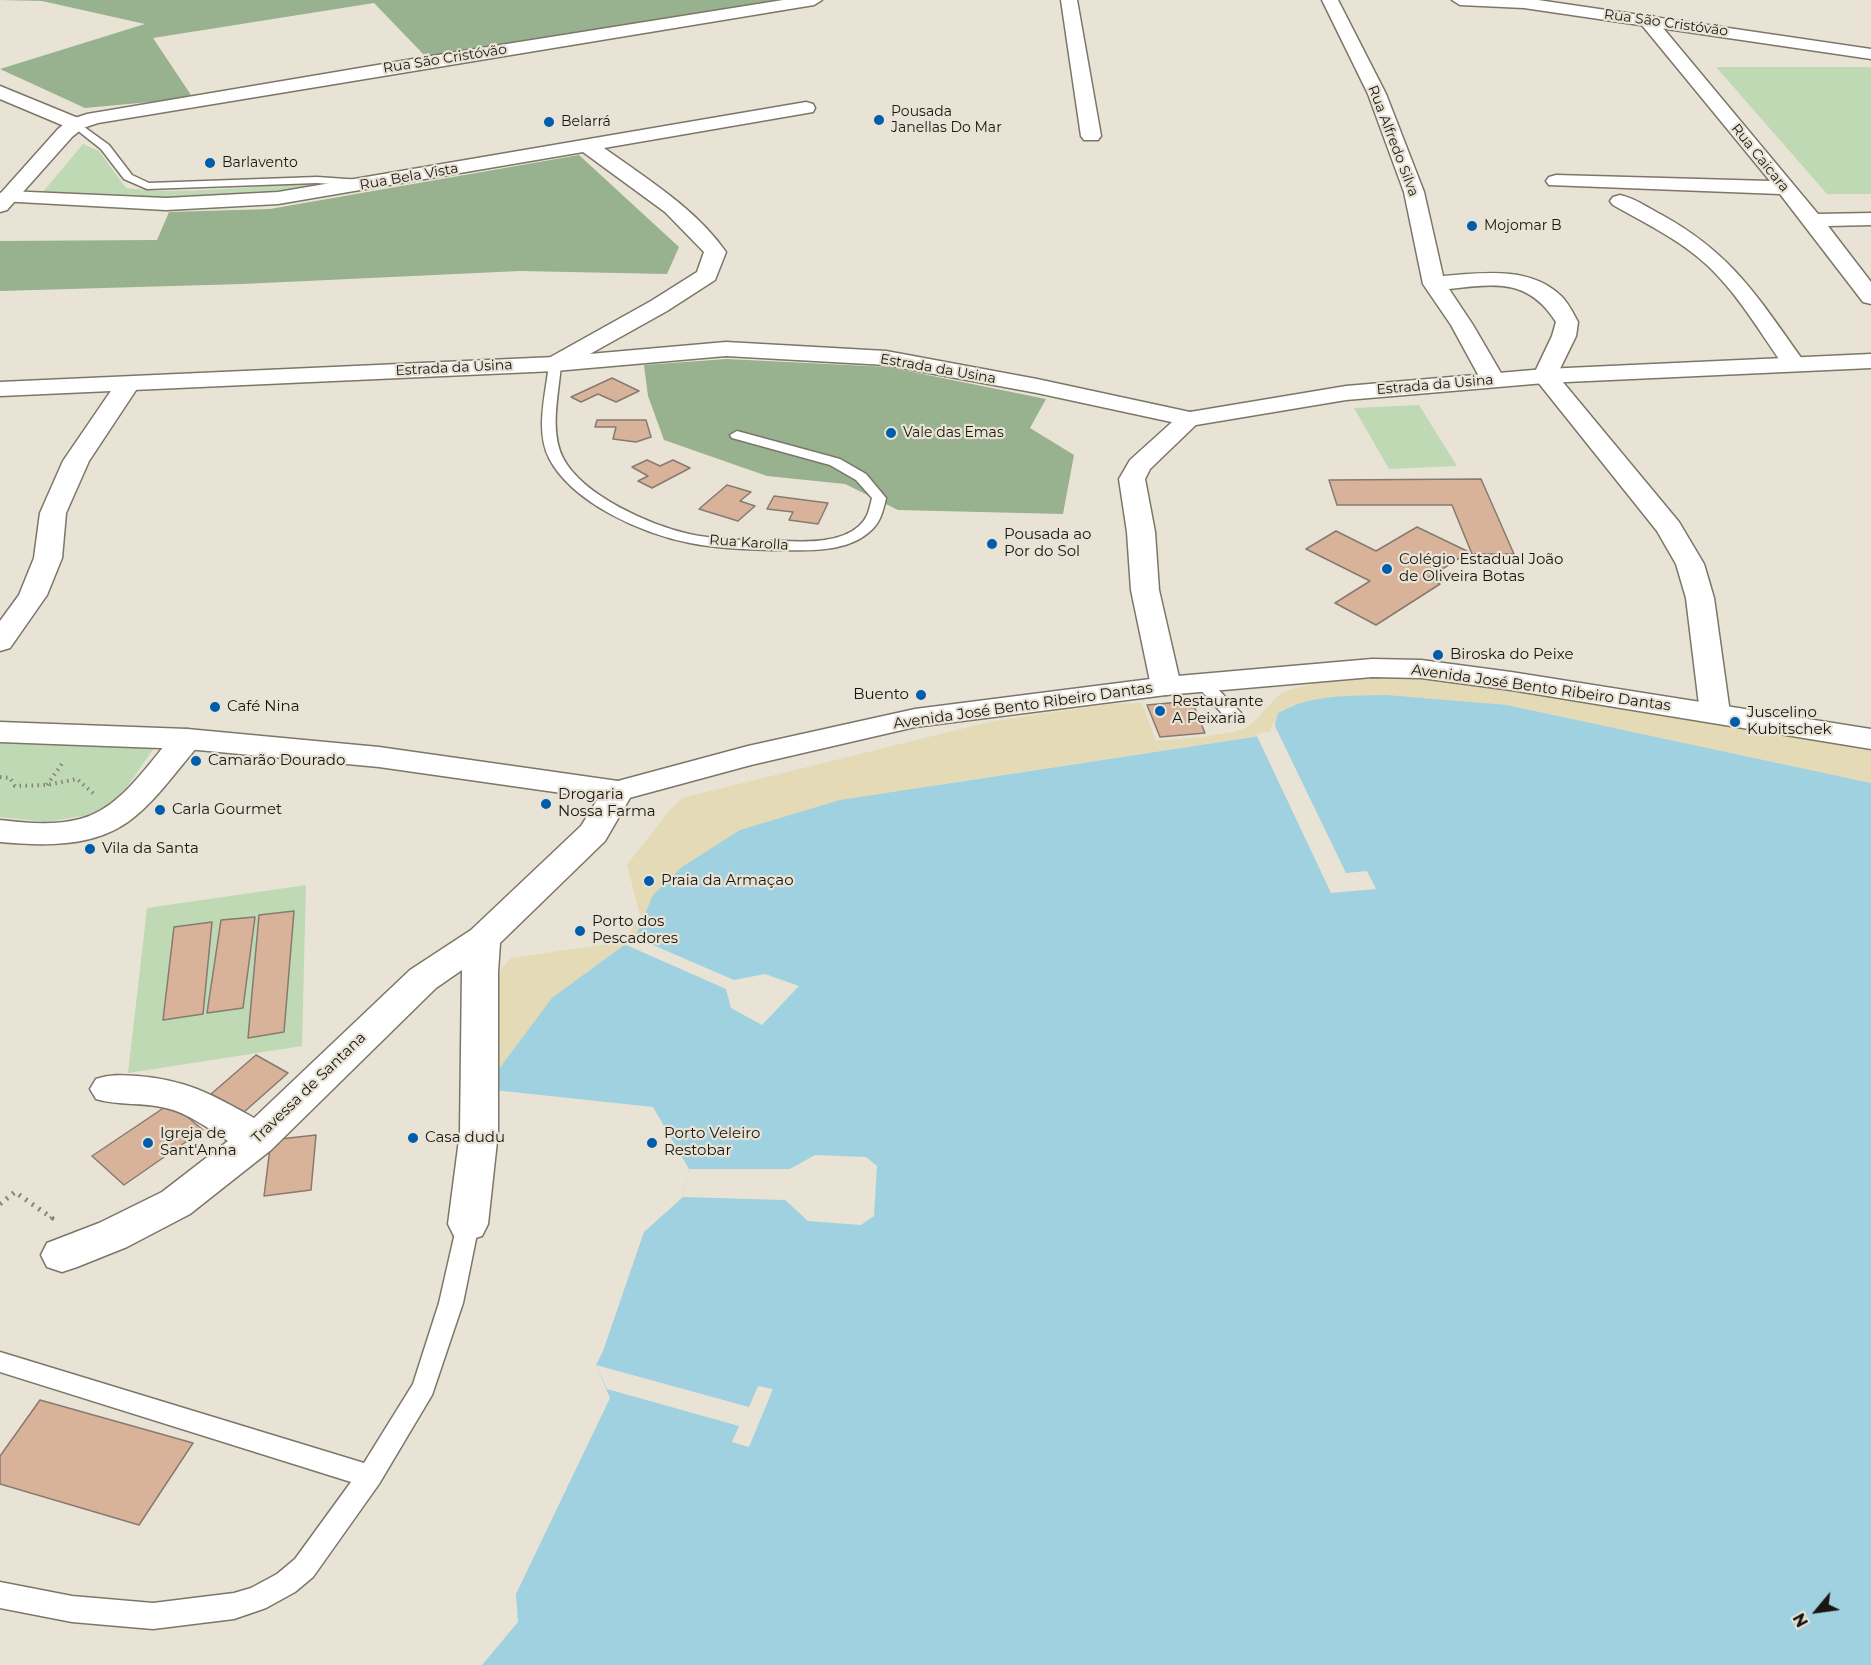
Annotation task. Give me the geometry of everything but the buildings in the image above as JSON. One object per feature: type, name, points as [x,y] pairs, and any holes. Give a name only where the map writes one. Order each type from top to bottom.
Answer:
[{"type":"street","name":"Rua São Cristóvão","points":[[76,124],[134,110],[814,0]]},
{"type":"street","points":[[1069,0],[1091,136]]},
{"type":"street","name":"Rua Alfredo Silva","points":[[1330,0],[1377,94],[1414,192],[1434,284],[1462,325],[1493,380]]},
{"type":"street","name":"Rua São Cristóvão","points":[[1460,0],[1524,3],[1871,54]]},
{"type":"street","name":"Rua Caicara","points":[[1647,20],[1812,220],[1871,297]]},
{"type":"street","points":[[0,92],[76,124],[65,133],[4,202]]},
{"type":"street","name":"Rua Bela Vista","points":[[4,202],[166,204],[278,198],[806,108]]},
{"type":"street","points":[[555,364],[659,306],[707,275],[715,252],[702,234],[682,215],[588,146]]},
{"type":"street","points":[[1556,181],[1785,188]]},
{"type":"street","points":[[1620,201],[1653,218],[1689,241],[1725,271],[1794,364]]},
{"type":"street","points":[[1812,220],[1871,219]]},
{"type":"street","points":[[1434,284],[1473,281],[1524,282],[1541,290],[1552,300],[1567,322],[1564,336],[1545,376],[1669,528],[1690,564],[1700,598],[1716,713]]},
{"type":"street","name":"Estrada da Usina","points":[[0,389],[555,364],[726,349],[886,358],[1037,386],[1190,419],[1346,393],[1493,380],[1871,361]]},
{"type":"street","points":[[0,642],[33,595],[48,558],[53,513],[76,461],[128,384]]},
{"type":"street","points":[[1166,686],[1145,590],[1141,532],[1132,479],[1139,465],[1190,419]]},
{"type":"street","name":"Avenida José Bento Ribeiro Dantas","points":[[0,732],[187,739],[379,757],[618,791],[748,756],[915,718],[1202,682],[1372,668],[1421,669],[1716,713],[1871,739]]},
{"type":"street","points":[[0,831],[36,835],[63,833],[95,825],[122,811],[187,739]]},
{"type":"street","name":"Travessa de Santana","points":[[53,1240],[113,1235],[176,1203],[257,1139],[423,979],[483,939],[593,832],[618,791]]},
{"type":"street","points":[[468,1224],[479,1132],[480,972],[483,939]]},
{"type":"street","points":[[109,1089],[168,1093],[197,1104],[257,1139]]},
{"type":"lane","points":[[76,124],[105,147],[128,177],[147,186],[317,180],[370,183]]},
{"type":"lane","name":"Rua Karolla","points":[[555,364],[549,427],[556,457],[568,478],[609,505],[650,527],[688,538],[810,547],[856,535],[872,524],[879,510],[879,498],[861,477],[835,462],[737,435]]},
{"type":"lane","points":[[1202,682],[1235,717]]},
{"type":"lane","points":[[0,1595],[72,1609],[153,1616],[234,1606],[257,1599],[286,1583],[304,1568],[370,1476],[424,1388],[451,1303],[468,1224]]},
{"type":"lane","points":[[0,1362],[370,1476]]},
{"type":"path","points":[[0,777],[10,778],[15,786],[47,785],[76,779],[94,794],[89,815],[95,825]]},
{"type":"path","points":[[0,1203],[15,1192],[52,1218],[53,1240]]},
{"type":"green space","points":[[0,0],[782,0],[427,58],[374,3],[153,38],[193,98],[85,108],[0,69],[145,24],[42,1]]},
{"type":"green space","points":[[1716,67],[1871,67],[1871,194],[1827,194]]},
{"type":"green space","points":[[83,144],[99,151],[126,188],[180,191],[287,185],[341,185],[279,193],[170,199],[42,193]]},
{"type":"green space","points":[[579,155],[679,247],[667,274],[520,271],[242,284],[0,291],[0,241],[157,240],[169,212],[270,209]]},
{"type":"green space","points":[[727,359],[888,367],[1046,399],[1030,428],[1074,455],[1063,514],[898,510],[845,484],[767,476],[664,440],[648,396],[644,365]]},
{"type":"green space","points":[[1419,405],[1457,466],[1389,469],[1354,408]]},
{"type":"green space","points":[[0,734],[156,745],[116,803],[89,815],[46,822],[0,817]]},
{"type":"green space","points":[[306,885],[302,1046],[128,1073],[147,908]]},
{"type":"sand","name":"Praia da Armaçao","points":[[1426,677],[1471,681],[1871,751],[1871,783],[1507,705],[1292,705],[1278,713],[1273,734],[935,785],[653,895],[635,937],[586,973],[484,1089],[493,978],[511,958],[621,942],[629,934],[640,915],[627,865],[668,812],[682,798],[993,721],[1110,704],[1142,703],[1156,741],[1189,738],[1229,733],[1247,727],[1280,694],[1300,687],[1336,680]]},
{"type":"water","points":[[1386,695],[1507,705],[1871,783],[1871,1665],[482,1665],[518,1622],[516,1594],[610,1398],[596,1365],[603,1351],[644,1232],[683,1197],[689,1169],[653,1107],[484,1089],[552,998],[635,937],[653,895],[682,867],[740,830],[840,800],[1273,734],[1278,713],[1304,702],[1331,697]]},
{"type":"pier","points":[[1273,722],[1346,873],[1367,871],[1376,889],[1331,893],[1256,734],[1270,731]]},
{"type":"pier","points":[[632,936],[734,980],[765,974],[799,986],[762,1025],[731,1008],[726,989],[624,944]]},
{"type":"pier","points":[[815,1155],[866,1157],[877,1166],[874,1216],[861,1225],[808,1221],[785,1200],[683,1197],[689,1169],[790,1169]]},
{"type":"pier","points":[[596,1365],[749,1407],[758,1386],[773,1389],[749,1447],[732,1442],[739,1426],[607,1389]]},
{"type":"place","name":"Pousada Janellas Do Mar","points":[[879,120]]},
{"type":"place","name":"Belarrá","points":[[549,122]]},
{"type":"place","name":"Barlavento","points":[[210,163]]},
{"type":"place","name":"Mojomar B","points":[[1472,226]]},
{"type":"place","name":"Vale das Emas","points":[[891,433]]},
{"type":"place","name":"Pousada ao Por do Sol","points":[[992,544]]},
{"type":"place","name":"Colégio Estadual João de Oliveira Botas","points":[[1387,569]]},
{"type":"place","name":"Biroska do Peixe","points":[[1438,655]]},
{"type":"place","name":"Buento","points":[[921,695]]},
{"type":"place","name":"Café Nina","points":[[215,707]]},
{"type":"place","name":"Restaurante A Peixaria","points":[[1160,711]]},
{"type":"place","name":"Juscelino Kubitschek","points":[[1735,722]]},
{"type":"place","name":"Camarão Dourado","points":[[196,761]]},
{"type":"place","name":"Drogaria Nossa Farma","points":[[546,804]]},
{"type":"place","name":"Carla Gourmet","points":[[160,810]]},
{"type":"place","name":"Vila da Santa","points":[[90,849]]},
{"type":"place","name":"Praia da Armaçao","points":[[649,881]]},
{"type":"place","name":"Porto dos Pescadores","points":[[580,931]]},
{"type":"place","name":"Casa dudu","points":[[413,1138]]},
{"type":"place","name":"Igreja de Sant'Anna","points":[[148,1143]]},
{"type":"place","name":"Porto Veleiro Restobar","points":[[652,1143]]}]
